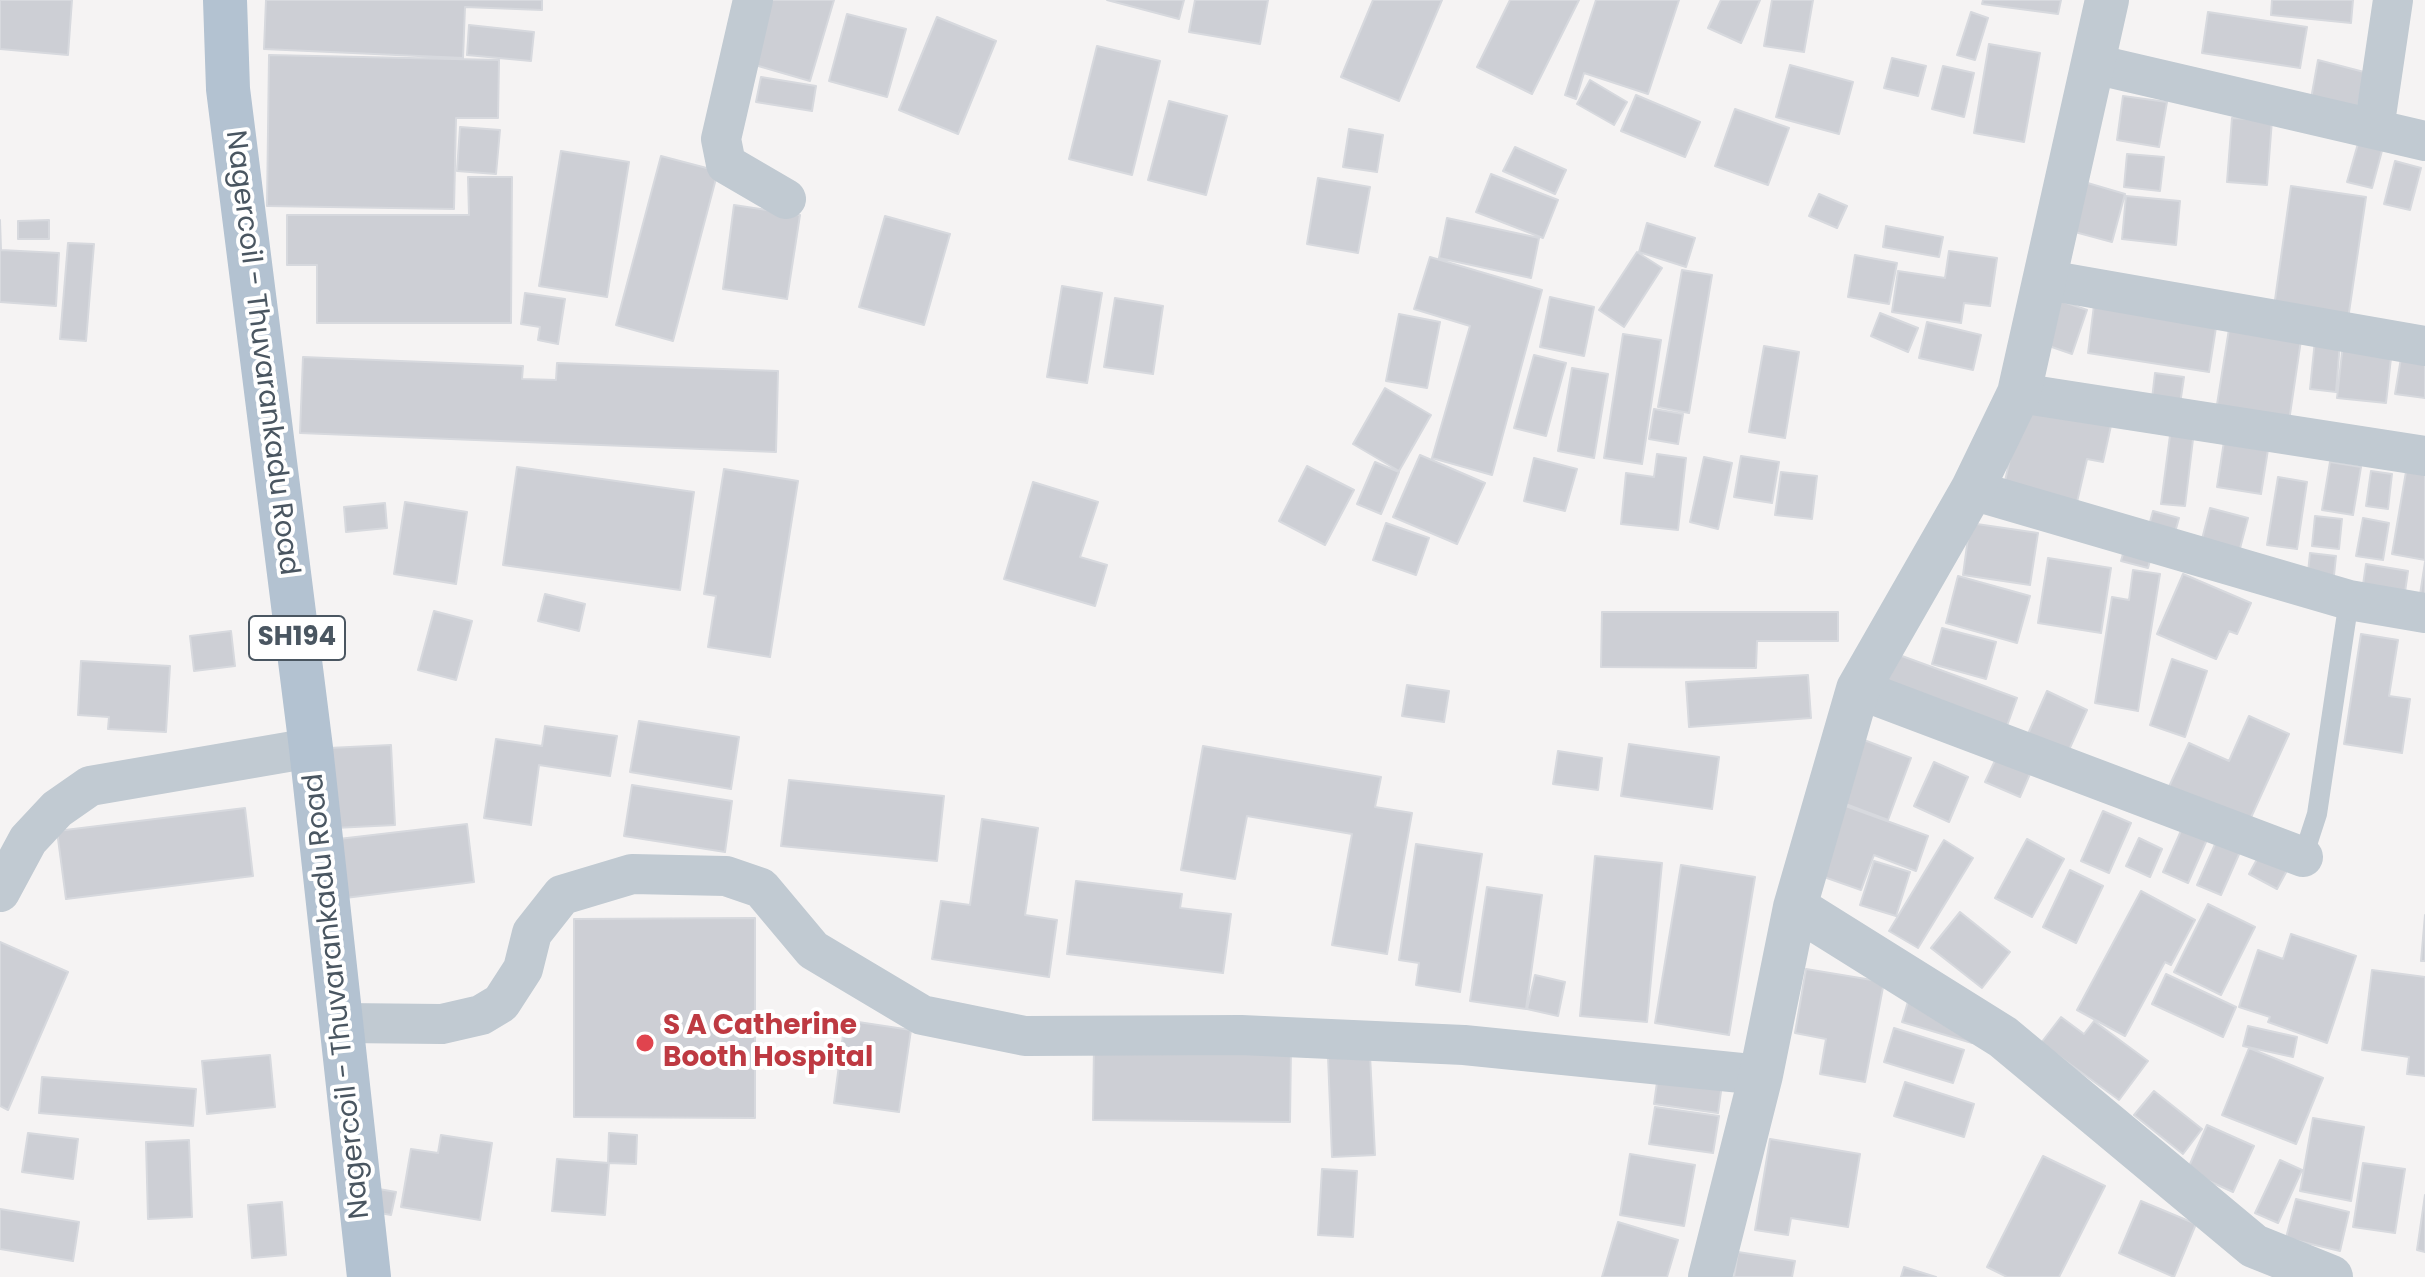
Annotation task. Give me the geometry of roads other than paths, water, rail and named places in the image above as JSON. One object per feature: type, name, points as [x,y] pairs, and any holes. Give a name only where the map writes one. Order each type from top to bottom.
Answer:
[{"type":"main road","name":"Nagercoil - Thuvarankadu Road","points":[[225,0],[228,89],[311,748],[369,1277]]},
{"type":"street","points":[[753,0],[721,139],[726,164],[786,199]]},
{"type":"street","points":[[1710,1277],[1761,1075],[1795,907],[1858,689],[1972,490],[2019,393],[2047,280],[2107,0]]},
{"type":"street","points":[[2374,129],[2393,0]]},
{"type":"street","points":[[2094,64],[2425,141]]},
{"type":"street","points":[[2047,280],[2425,346]]},
{"type":"street","points":[[2019,393],[2425,456]]},
{"type":"street","points":[[1972,490],[2349,600],[2425,613]]},
{"type":"street","points":[[1858,689],[2303,857]]},
{"type":"street","points":[[0,892],[28,840],[57,809],[90,786],[311,748]]},
{"type":"street","points":[[343,1023],[442,1024],[481,1015],[501,1003],[523,969],[532,933],[562,895],[632,874],[726,876],[761,888],[813,950],[922,1015],[1025,1036],[1241,1035],[1464,1045],[1761,1075]]},
{"type":"street","points":[[1795,907],[2003,1037],[2254,1246],[2331,1277]]},
{"type":"lane","points":[[2303,857],[2317,814],[2349,600]]},
{"type":"place","name":"S A Catherine Booth Hospital","points":[[645,1043]]}]
